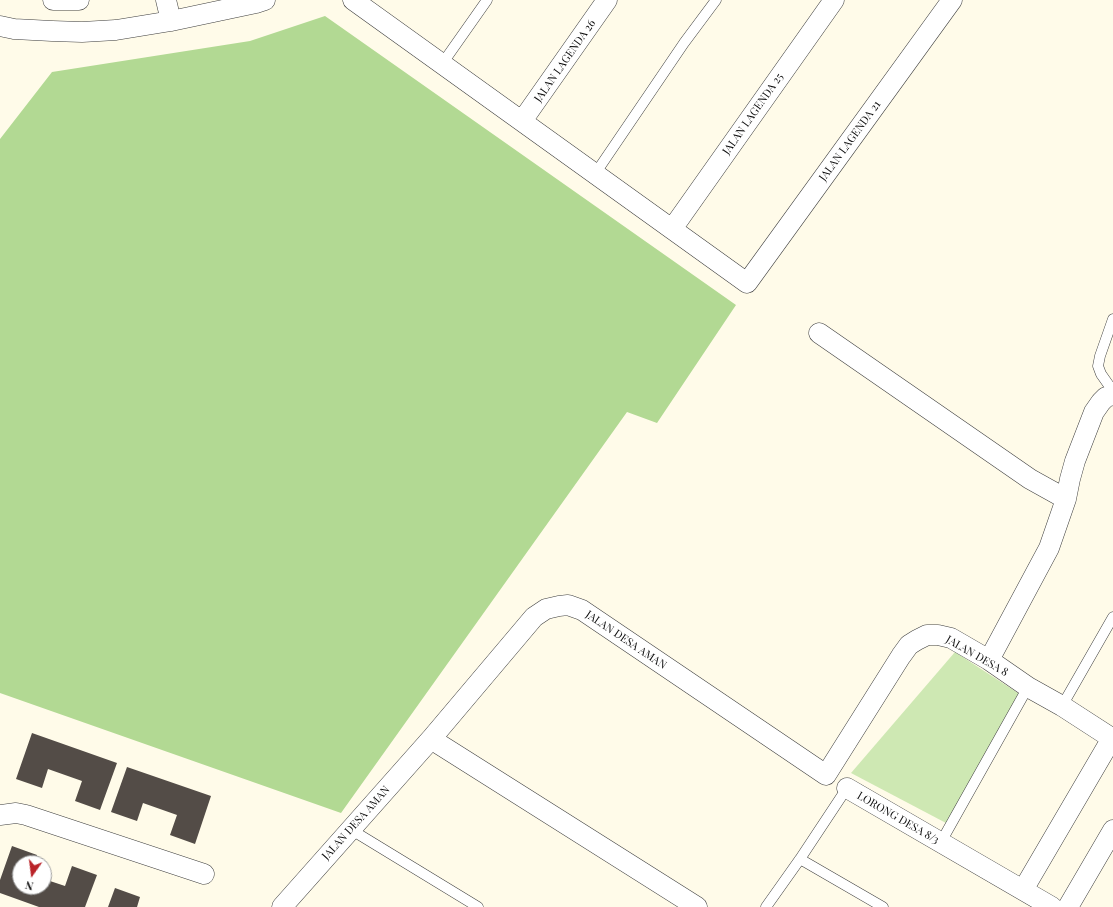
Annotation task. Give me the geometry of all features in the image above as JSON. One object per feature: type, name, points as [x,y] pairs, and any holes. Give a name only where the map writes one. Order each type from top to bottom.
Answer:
[{"type":"street","points":[[53,0],[79,0]]},
{"type":"street","points":[[166,0],[172,21]]},
{"type":"street","points":[[0,26],[14,30],[82,32],[116,30],[172,21],[265,0]]},
{"type":"street","points":[[353,0],[672,229]]},
{"type":"street","name":"JALAN LAGENDA 26","points":[[522,121],[608,0]]},
{"type":"street","name":"JALAN LAGENDA 25","points":[[672,229],[834,0]]},
{"type":"street","name":"JALAN LAGENDA 21","points":[[672,229],[747,283],[952,0]]},
{"type":"street","points":[[819,333],[1030,479],[1066,499]]},
{"type":"street","points":[[989,660],[1049,548],[1066,499],[1075,461],[1094,412],[1106,397],[1113,395]]},
{"type":"street","name":"JALAN DESA AMAN","points":[[282,907],[431,739],[534,616],[546,609],[558,606],[568,606],[582,610],[826,775]]},
{"type":"street","name":"JALAN DESA 8","points":[[826,775],[901,656],[909,645],[927,635],[938,635],[951,638],[989,660],[1028,687],[1062,706],[1112,739]]},
{"type":"street","points":[[431,739],[690,905]]},
{"type":"street","points":[[1023,890],[1112,739]]},
{"type":"street","name":"LORONG DESA 8/3","points":[[847,788],[1052,907]]},
{"type":"street","points":[[0,815],[16,813],[26,815],[204,874]]},
{"type":"street","points":[[1068,907],[1113,830]]},
{"type":"lane","points":[[442,64],[487,0]]},
{"type":"lane","points":[[595,174],[684,43],[716,0]]},
{"type":"lane","points":[[1113,318],[1098,366],[1101,374],[1113,391]]},
{"type":"lane","points":[[1062,706],[1113,617]]},
{"type":"lane","points":[[941,842],[1028,687]]},
{"type":"lane","name":"LORONG DESA 8/3","points":[[766,907],[847,788]]},
{"type":"lane","points":[[350,830],[478,907]]},
{"type":"lane","points":[[800,859],[883,907]]},
{"type":"green space","points":[[325,16],[736,305],[657,423],[627,412],[341,813],[0,693],[0,139],[52,72],[250,41]]},
{"type":"green space","points":[[955,652],[1021,695],[946,823],[851,773]]},
{"type":"building","points":[[32,733],[117,763],[100,810],[75,801],[82,781],[48,769],[42,788],[16,779]]},
{"type":"building","points":[[127,767],[211,796],[195,844],[170,835],[177,815],[143,803],[137,821],[111,812]]},
{"type":"building","points":[[12,846],[37,855],[12,855],[12,895],[52,895],[52,882],[65,886],[72,866],[97,875],[85,907],[39,907],[0,893],[0,880]]},
{"type":"building","points":[[115,888],[140,897],[137,907],[108,907]]}]
